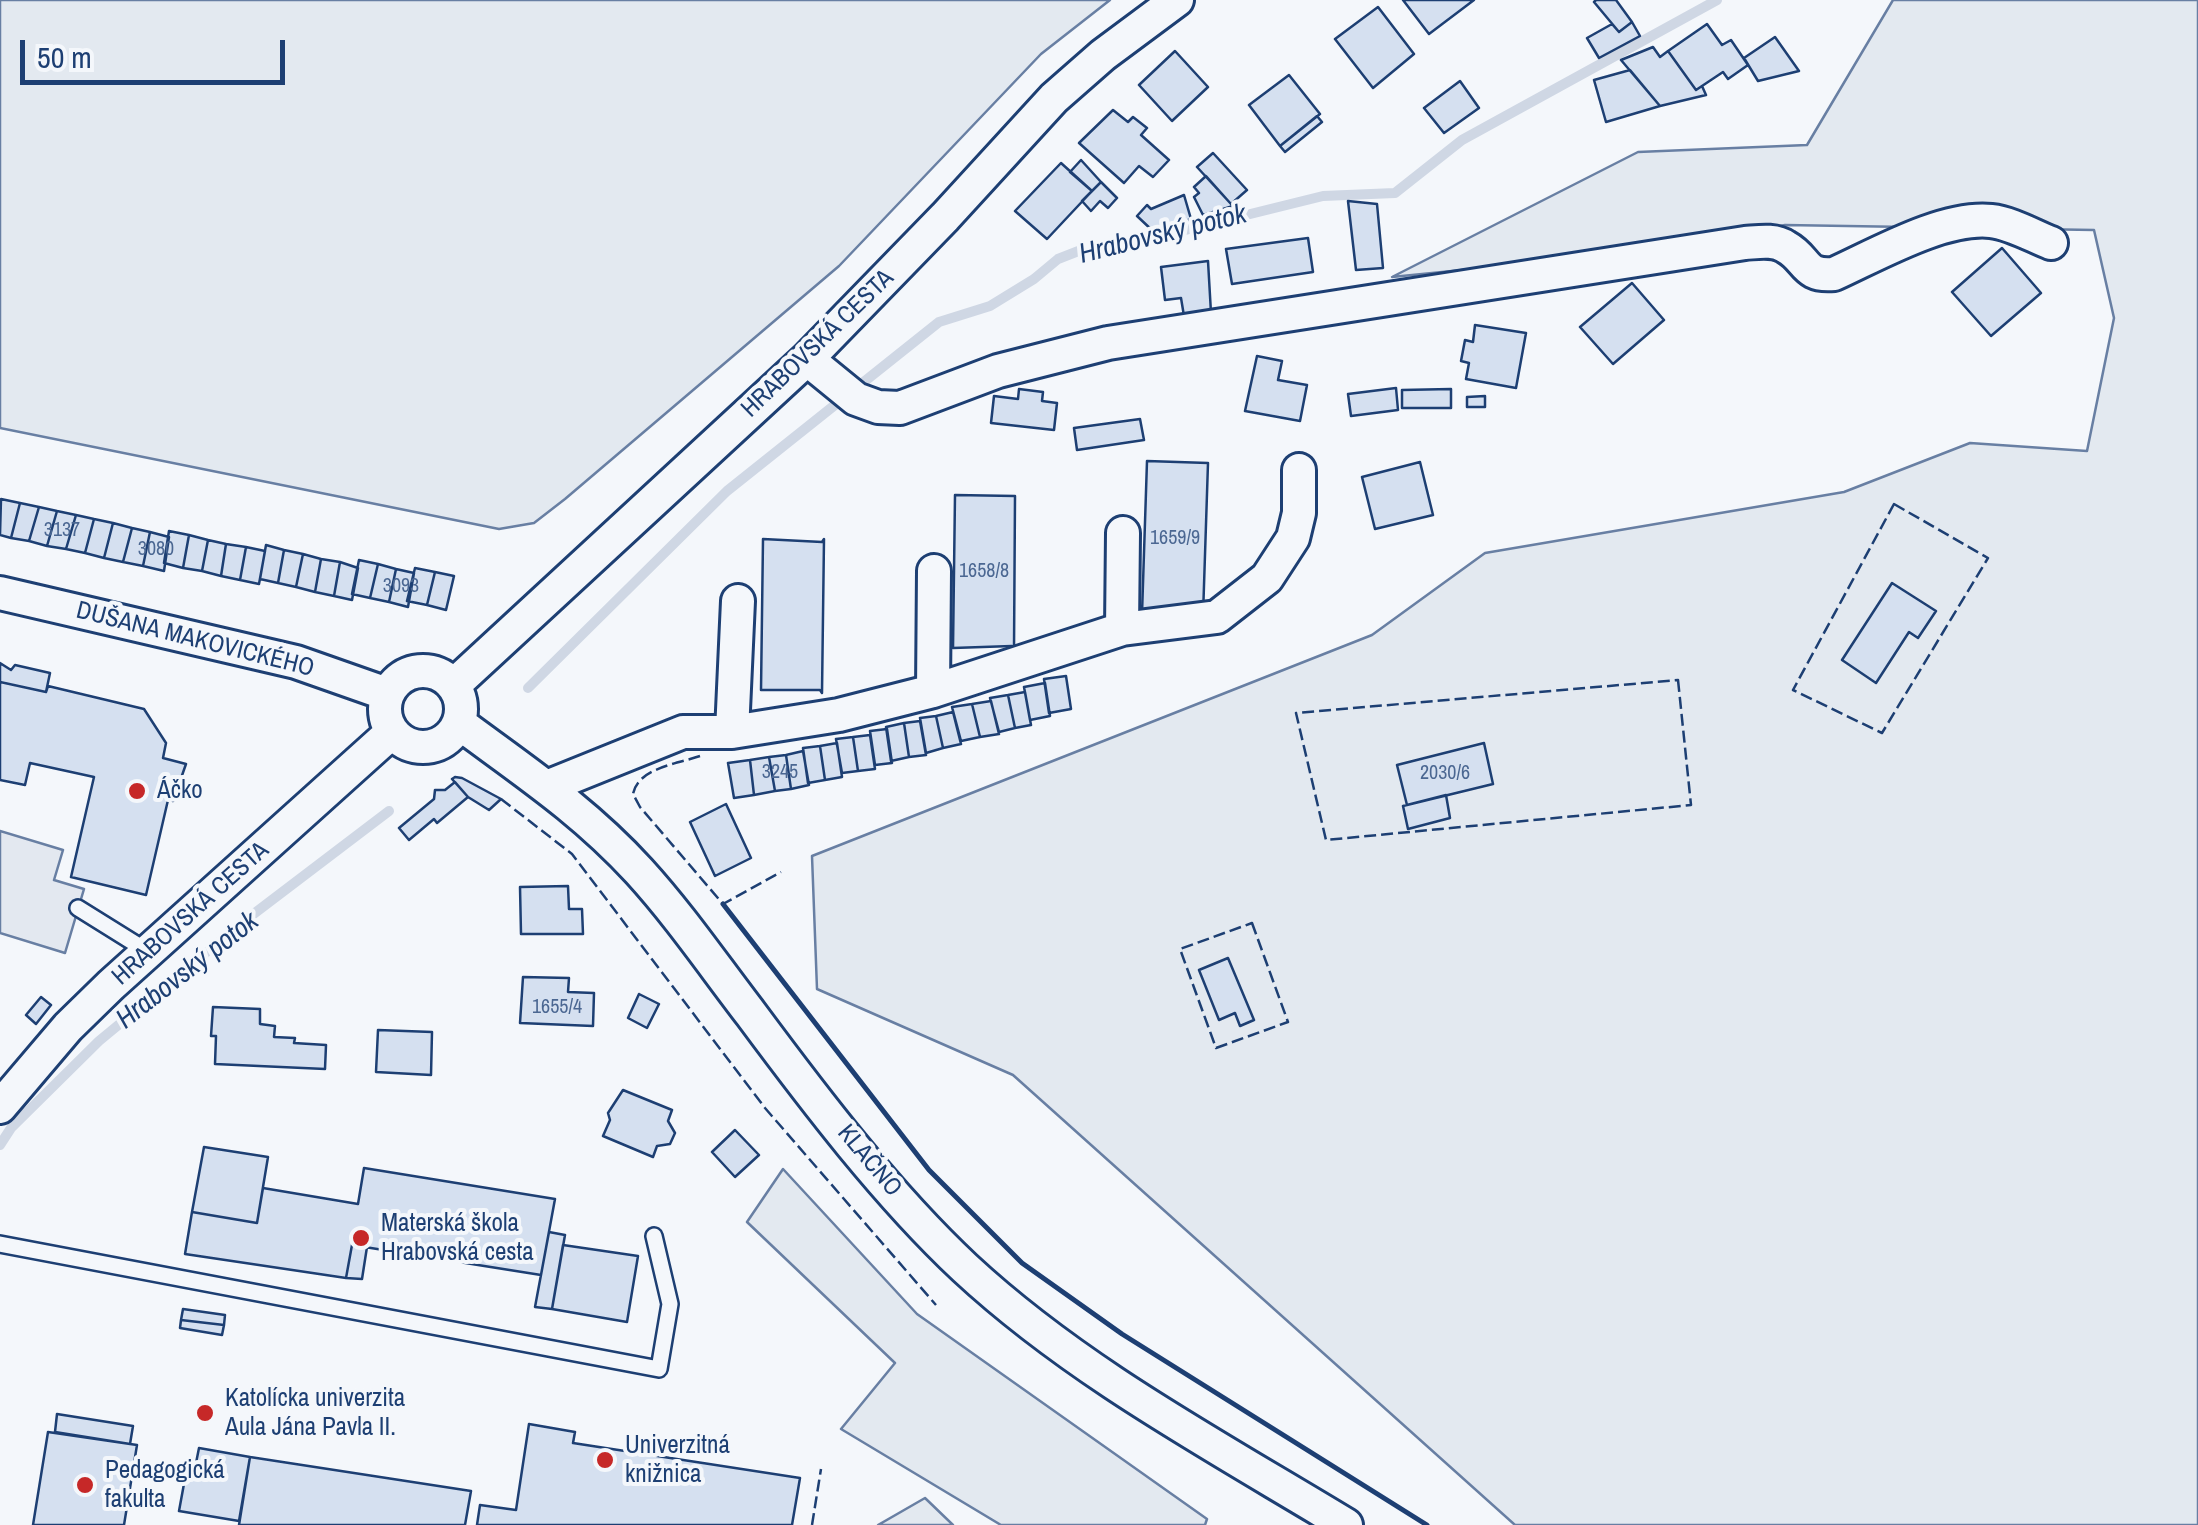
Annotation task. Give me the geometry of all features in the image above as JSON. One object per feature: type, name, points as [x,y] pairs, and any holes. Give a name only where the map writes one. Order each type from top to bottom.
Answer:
[{"type":"street","name":"HRABOVSKÁ CESTA","points":[[454,685],[806,359],[1054,98],[1102,55],[1177,0]]},
{"type":"street","points":[[806,359],[845,391],[878,407],[900,408],[998,371],[1108,343],[1745,242],[1784,245],[1807,269],[1821,275],[1834,274],[1964,221],[1994,221],[2051,243]]},
{"type":"street","points":[[549,786],[682,732],[732,732],[839,715],[933,691],[1122,629],[1217,618],[1267,578],[1293,538],[1299,513],[1299,470]]},
{"type":"street","points":[[1122,629],[1124,533]]},
{"type":"street","points":[[933,691],[934,571]]},
{"type":"street","name":"DUŠANA MAKOVICKÉHO","points":[[0,594],[296,662],[387,694]]},
{"type":"street","points":[[732,732],[738,600]]},
{"type":"street","points":[[418,671],[432,671],[454,685],[460,697],[459,723],[452,735],[428,747],[402,742],[392,732],[384,707],[394,682],[418,671]]},
{"type":"street","name":"KLAČNO","points":[[459,723],[549,786],[640,872],[804,1083],[910,1210],[964,1267],[1120,1387],[1346,1525]]},
{"type":"street","name":"HRABOVSKÁ CESTA","points":[[0,1107],[68,1027],[392,732]]},
{"type":"lane","points":[[78,908],[148,952]]},
{"type":"lane","points":[[0,1244],[659,1369],[670,1304],[654,1236]]},
{"type":"shaded area","points":[[0,0],[1110,0],[1041,54],[839,266],[534,523],[499,529],[0,428]]},
{"type":"shaded area","points":[[1893,0],[2198,0],[2198,1525],[1515,1525],[1013,1075],[817,989],[812,856],[1372,635],[1485,553],[1844,492],[1970,443],[2087,451],[2114,318],[2094,230],[1785,225],[1612,255],[1392,277],[1638,152],[1807,145]]},
{"type":"shaded area","points":[[0,831],[63,850],[54,880],[84,889],[65,953],[0,933]]},
{"type":"shaded area","points":[[783,1169],[917,1314],[1207,1519],[1205,1525],[1001,1525],[841,1429],[895,1363],[747,1222]]},
{"type":"shaded area","points":[[925,1498],[953,1525],[878,1525]]},
{"type":"building","points":[[1403,0],[1474,0],[1429,34]]},
{"type":"building","points":[[1596,0],[1616,0],[1632,22],[1619,32]]},
{"type":"building","points":[[1378,7],[1414,54],[1373,88],[1335,39]]},
{"type":"building","points":[[1632,22],[1640,36],[1599,58],[1587,38],[1612,24],[1619,32]]},
{"type":"building","points":[[1707,24],[1722,45],[1731,40],[1748,65],[1728,79],[1723,72],[1696,90],[1668,51]]},
{"type":"building","points":[[1775,37],[1799,71],[1758,81],[1744,58]]},
{"type":"building","points":[[1653,47],[1660,57],[1668,51],[1696,90],[1702,86],[1706,95],[1660,106],[1621,60]]},
{"type":"building","points":[[1175,51],[1208,87],[1172,121],[1139,85]]},
{"type":"building","points":[[1630,70],[1660,106],[1606,122],[1594,80]]},
{"type":"building","points":[[1289,75],[1320,114],[1280,146],[1249,105]]},
{"type":"building","points":[[1460,81],[1479,108],[1444,133],[1424,108]]},
{"type":"building","points":[[1113,110],[1128,122],[1133,117],[1147,128],[1141,135],[1169,160],[1153,177],[1139,166],[1124,183],[1079,143]]},
{"type":"building","points":[[1317,116],[1322,122],[1285,152],[1280,146]]},
{"type":"building","points":[[1213,153],[1247,190],[1231,204],[1197,167]]},
{"type":"building","points":[[1081,160],[1101,182],[1092,191],[1070,172]]},
{"type":"building","points":[[1061,163],[1092,191],[1047,239],[1015,211]]},
{"type":"building","points":[[1206,176],[1233,206],[1203,215],[1194,197],[1199,193],[1194,187]]},
{"type":"building","points":[[1101,182],[1117,198],[1108,208],[1100,201],[1091,211],[1082,201]]},
{"type":"building","points":[[1184,195],[1191,219],[1154,232],[1137,216],[1147,205],[1151,209]]},
{"type":"building","points":[[1348,201],[1377,204],[1383,268],[1356,270]]},
{"type":"building","points":[[1308,238],[1313,272],[1232,284],[1226,249]]},
{"type":"building","points":[[2002,248],[2041,293],[1991,336],[1952,292]]},
{"type":"building","points":[[1208,261],[1211,313],[1184,316],[1181,298],[1165,300],[1161,267]]},
{"type":"building","points":[[1632,283],[1664,320],[1613,364],[1580,327]]},
{"type":"building","points":[[1475,325],[1526,333],[1516,388],[1466,379],[1469,363],[1461,361],[1465,340],[1473,342]]},
{"type":"building","points":[[1257,356],[1282,361],[1278,380],[1307,385],[1300,421],[1245,411]]},
{"type":"building","points":[[1396,388],[1398,410],[1351,416],[1348,394]]},
{"type":"building","points":[[1019,389],[1043,392],[1042,401],[1057,403],[1054,430],[991,423],[994,396],[1018,399]]},
{"type":"building","points":[[1451,389],[1451,408],[1402,408],[1402,390]]},
{"type":"building","points":[[1485,396],[1485,407],[1467,407],[1467,397]]},
{"type":"building","points":[[1140,419],[1144,440],[1077,450],[1074,428]]},
{"type":"building","points":[[1147,461],[1208,463],[1203,616],[1142,614]]},
{"type":"building","points":[[1420,462],[1433,515],[1375,529],[1362,477]]},
{"type":"building","points":[[955,495],[1015,496],[1014,649],[953,648]]},
{"type":"building","points":[[1,499],[20,503],[11,538],[0,535]]},
{"type":"building","points":[[20,503],[39,507],[29,541],[11,538]]},
{"type":"building","points":[[39,507],[57,511],[47,546],[29,541]]},
{"type":"building","points":[[57,511],[76,515],[66,549],[47,546]]},
{"type":"building","points":[[76,515],[94,519],[85,553],[66,549]]},
{"type":"building","points":[[94,519],[113,523],[104,558],[85,553]]},
{"type":"building","points":[[113,523],[132,528],[123,562],[104,558]]},
{"type":"building","points":[[132,528],[150,532],[143,566],[123,562]]},
{"type":"building","points":[[169,531],[189,535],[183,568],[164,563]]},
{"type":"building","points":[[150,532],[169,537],[164,571],[143,566]]},
{"type":"building","points":[[189,535],[208,540],[202,571],[183,568]]},
{"type":"building","points":[[763,539],[824,539],[822,693],[761,690]]},
{"type":"building","points":[[208,540],[226,544],[221,576],[202,571]]},
{"type":"building","points":[[226,544],[246,547],[240,580],[221,576]]},
{"type":"building","points":[[266,545],[284,550],[278,583],[260,579]]},
{"type":"building","points":[[246,547],[265,551],[259,584],[240,580]]},
{"type":"building","points":[[284,550],[303,554],[296,587],[278,583]]},
{"type":"building","points":[[303,554],[321,559],[315,592],[296,587]]},
{"type":"building","points":[[321,559],[340,562],[334,596],[315,592]]},
{"type":"building","points":[[359,560],[378,564],[370,598],[352,594]]},
{"type":"building","points":[[340,562],[358,568],[352,600],[334,596]]},
{"type":"building","points":[[378,564],[396,569],[389,602],[370,598]]},
{"type":"building","points":[[415,568],[435,572],[427,605],[407,601]]},
{"type":"building","points":[[396,569],[414,573],[408,607],[389,602]]},
{"type":"building","points":[[435,572],[454,576],[446,610],[427,605]]},
{"type":"building","points":[[1892,583],[1936,611],[1918,638],[1909,632],[1876,683],[1842,660]]},
{"type":"building","points":[[0,663],[11,670],[15,665],[50,673],[46,692],[0,682]]},
{"type":"building","points":[[1066,676],[1071,709],[1049,713],[1044,679]]},
{"type":"building","name":"Áčko","points":[[0,682],[46,692],[48,686],[144,709],[166,743],[163,758],[186,764],[179,784],[184,785],[181,796],[168,800],[146,895],[71,877],[94,777],[30,763],[25,785],[0,780]]},
{"type":"building","points":[[1045,683],[1050,716],[1030,720],[1024,687]]},
{"type":"building","points":[[1025,692],[1031,725],[1015,728],[1008,695]]},
{"type":"building","points":[[1008,695],[1015,728],[999,732],[990,698]]},
{"type":"building","points":[[991,701],[999,734],[980,737],[972,704]]},
{"type":"building","points":[[972,704],[980,737],[961,741],[952,707]]},
{"type":"building","points":[[953,712],[961,744],[943,748],[936,716]]},
{"type":"building","points":[[936,716],[943,748],[926,753],[920,718]]},
{"type":"building","points":[[920,721],[926,755],[909,757],[904,723]]},
{"type":"building","points":[[904,723],[909,757],[891,761],[886,727]]},
{"type":"building","points":[[887,729],[892,763],[875,765],[870,731]]},
{"type":"building","points":[[870,735],[875,769],[858,771],[853,737]]},
{"type":"building","points":[[853,737],[858,771],[842,773],[836,739]]},
{"type":"building","points":[[837,743],[842,777],[825,780],[820,746]]},
{"type":"building","points":[[1484,743],[1493,784],[1407,805],[1397,765]]},
{"type":"building","points":[[820,746],[825,780],[808,783],[803,748]]},
{"type":"building","points":[[803,751],[809,785],[791,789],[786,755]]},
{"type":"building","points":[[786,755],[791,789],[775,791],[769,757]]},
{"type":"building","points":[[769,757],[775,791],[754,795],[750,760]]},
{"type":"building","points":[[750,760],[754,795],[734,798],[728,763]]},
{"type":"building","points":[[452,779],[501,799],[489,810],[468,797]]},
{"type":"building","points":[[455,782],[468,797],[409,840],[399,828],[434,799],[435,790],[445,790]]},
{"type":"building","points":[[1446,795],[1450,818],[1408,829],[1403,806]]},
{"type":"building","points":[[726,804],[751,858],[715,876],[690,822]]},
{"type":"building","points":[[568,886],[569,909],[582,909],[583,934],[521,934],[520,887]]},
{"type":"building","points":[[1228,958],[1254,1020],[1240,1026],[1235,1013],[1219,1020],[1199,970]]},
{"type":"building","points":[[523,977],[569,978],[568,992],[594,993],[593,1026],[520,1023]]},
{"type":"building","points":[[639,994],[659,1004],[647,1028],[628,1018]]},
{"type":"building","points":[[41,997],[51,1005],[36,1024],[26,1015]]},
{"type":"building","points":[[213,1007],[260,1009],[260,1024],[275,1026],[274,1037],[326,1045],[325,1069],[215,1064],[216,1036],[211,1036]]},
{"type":"building","points":[[378,1030],[432,1032],[431,1075],[376,1072]]},
{"type":"building","points":[[623,1090],[672,1110],[668,1121],[675,1133],[670,1144],[657,1146],[653,1157],[603,1136],[610,1120],[608,1113]]},
{"type":"building","points":[[735,1130],[759,1155],[735,1177],[712,1152]]},
{"type":"building","points":[[204,1147],[268,1157],[257,1223],[192,1212]]},
{"type":"building","points":[[364,1168],[555,1199],[541,1275],[352,1245],[346,1278],[185,1254],[192,1212],[257,1223],[263,1188],[358,1204]]},
{"type":"building","points":[[549,1232],[565,1235],[552,1309],[535,1307]]},
{"type":"building","points":[[352,1245],[367,1247],[362,1279],[346,1278]]},
{"type":"building","points":[[563,1245],[638,1256],[627,1322],[552,1309]]},
{"type":"building","points":[[183,1309],[225,1315],[224,1325],[181,1320]]},
{"type":"building","points":[[181,1320],[224,1325],[222,1335],[180,1328]]},
{"type":"building","points":[[57,1414],[133,1426],[130,1444],[55,1432]]},
{"type":"building","name":"Univerzitná knižnica","points":[[529,1424],[575,1432],[573,1443],[800,1478],[792,1525],[477,1525],[480,1505],[516,1510]]},
{"type":"building","name":"Pedagogická fakulta","points":[[48,1432],[137,1445],[124,1525],[33,1525]]},
{"type":"building","points":[[199,1448],[250,1457],[239,1521],[179,1511],[188,1462],[196,1463]]},
{"type":"building","points":[[250,1457],[471,1491],[465,1525],[239,1525]]},
{"type":"waterway","name":"Hrabovský potok","points":[[528,688],[727,491],[939,322],[990,306],[1058,259],[1081,250],[1121,246],[1323,196],[1395,193],[1462,140],[1717,0]]},
{"type":"waterway","name":"Hrabovský potok","points":[[0,1145],[11,1128],[99,1041],[243,922],[389,811]]},
{"type":"fence","points":[[1894,504],[1988,558],[1882,733],[1793,690],[1894,504]]},
{"type":"fence","points":[[1678,680],[1691,805],[1326,840],[1296,713],[1678,680]]},
{"type":"fence","points":[[700,756],[642,778],[633,794],[640,807],[723,904],[781,872]]},
{"type":"fence","points":[[501,799],[572,854],[765,1108],[936,1305]]},
{"type":"fence","points":[[1252,923],[1288,1022],[1216,1048],[1180,949],[1252,923]]},
{"type":"fence","points":[[812,1525],[821,1469]]},
{"type":"wall","points":[[723,904],[929,1170],[1022,1263],[1122,1334],[1427,1525]]},
{"type":"place","name":"Áčko","points":[[137,791]]},
{"type":"place","name":"Materská škola Hrabovská cesta","points":[[361,1238]]},
{"type":"place","name":"Katolícka univerzita Aula Jána Pavla II.","points":[[205,1413]]},
{"type":"place","name":"Univerzitná knižnica","points":[[605,1460]]},
{"type":"place","name":"Pedagogická fakulta","points":[[85,1485]]}]
